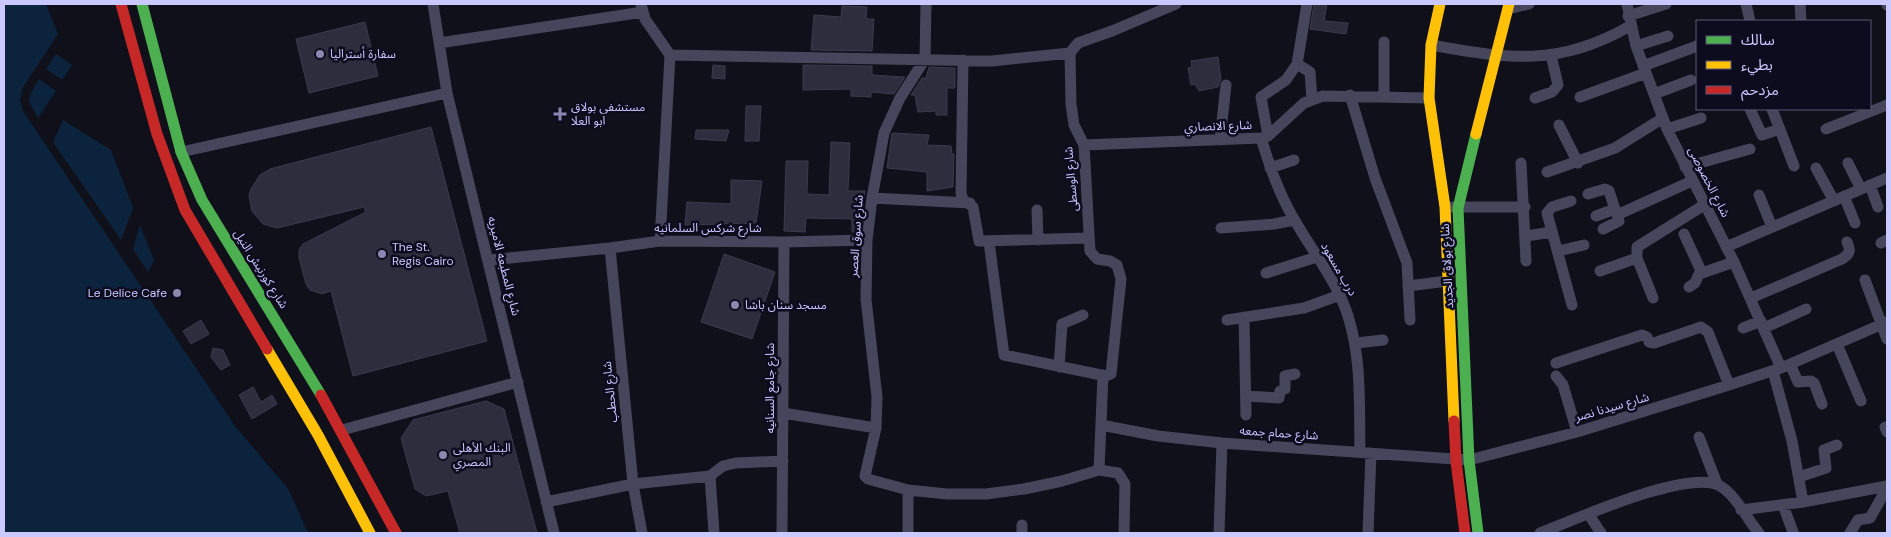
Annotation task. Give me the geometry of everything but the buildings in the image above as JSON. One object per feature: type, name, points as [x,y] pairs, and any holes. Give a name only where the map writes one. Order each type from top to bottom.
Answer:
[{"type":"main road","points":[[121,4],[158,144],[169,175],[185,210],[318,435],[370,533]]},
{"type":"main road","name":"شارع كورنيش النيل","points":[[142,4],[181,152],[202,200],[291,343],[342,430],[396,533]]},
{"type":"main road","name":"شارع بولاق الجديد","points":[[1440,4],[1431,45],[1429,98],[1445,207],[1456,461],[1465,533]]},
{"type":"main road","name":"شارع بولاق الجديد","points":[[1478,533],[1469,460],[1458,208],[1497,57],[1508,6]]},
{"type":"street","name":"شارع المطبعه الاميريه","points":[[433,4],[447,93],[554,533]]},
{"type":"street","points":[[925,59],[926,4]]},
{"type":"street","points":[[670,55],[992,61],[1070,53],[1078,43],[1176,4]]},
{"type":"street","points":[[1307,4],[1297,64],[1310,72],[1312,99]]},
{"type":"street","points":[[1508,6],[1529,4]]},
{"type":"street","name":"شارع الخصوصى","points":[[1627,4],[1629,21],[1636,46],[1665,124],[1685,168],[1734,262],[1782,368]]},
{"type":"street","points":[[1431,45],[1497,57],[1551,55],[1592,44],[1629,21],[1666,4]]},
{"type":"street","points":[[1746,4],[1750,20]]},
{"type":"street","points":[[1800,4],[1801,20]]},
{"type":"street","points":[[439,43],[606,18],[642,8],[670,55],[660,241]]},
{"type":"street","points":[[1636,46],[1668,36]]},
{"type":"street","points":[[1384,42],[1384,96]]},
{"type":"street","points":[[1580,97],[1696,46]]},
{"type":"street","name":"شارع الوسطى","points":[[1070,53],[1071,104],[1074,125],[1084,145],[1088,238],[1092,256],[1110,261],[1120,270],[1121,279],[1108,374]]},
{"type":"street","points":[[1535,98],[1552,92],[1558,85],[1551,55]]},
{"type":"street","name":"شارع سوق العصر","points":[[908,490],[868,479],[864,471],[876,428],[877,397],[866,300],[868,240],[872,198],[884,133],[900,98],[925,59]]},
{"type":"street","points":[[963,60],[961,193],[963,200],[970,203],[974,210],[979,240],[989,242],[1088,238]]},
{"type":"street","name":"درب مسعود","points":[[1297,64],[1286,80],[1261,97],[1264,137],[1270,168],[1280,195],[1340,295],[1356,343],[1366,452],[1368,533]]},
{"type":"street","points":[[1654,94],[1691,80]]},
{"type":"street","points":[[1220,140],[1226,85]]},
{"type":"street","points":[[181,152],[447,93]]},
{"type":"street","points":[[1350,95],[1375,178],[1407,263],[1410,320]]},
{"type":"street","name":"شارع الانصاري","points":[[1084,145],[1264,137],[1298,108],[1312,99],[1323,96],[1350,95],[1429,98]]},
{"type":"street","points":[[1826,129],[1887,105]]},
{"type":"street","points":[[1750,110],[1762,135],[1780,129]]},
{"type":"street","points":[[1772,110],[1794,166]]},
{"type":"street","points":[[1547,172],[1578,163],[1615,148],[1665,124],[1701,118]]},
{"type":"street","points":[[1559,125],[1578,163]]},
{"type":"street","points":[[1685,168],[1750,149]]},
{"type":"street","points":[[1270,168],[1294,160]]},
{"type":"street","points":[[1521,163],[1525,207],[1526,261]]},
{"type":"street","points":[[1848,163],[1878,207]]},
{"type":"street","points":[[1816,168],[1855,223]]},
{"type":"street","points":[[1726,247],[1887,178]]},
{"type":"street","points":[[1596,216],[1616,212],[1692,181]]},
{"type":"street","points":[[1588,194],[1607,190],[1619,220],[1617,224],[1603,229]]},
{"type":"street","points":[[1759,195],[1772,227]]},
{"type":"street","points":[[872,198],[970,203]]},
{"type":"street","points":[[1571,201],[1548,210],[1552,232],[1572,305]]},
{"type":"street","points":[[1653,298],[1636,252],[1641,243],[1704,204]]},
{"type":"street","points":[[1445,207],[1525,207]]},
{"type":"street","points":[[1037,210],[1038,240]]},
{"type":"street","points":[[1221,228],[1274,224],[1294,220]]},
{"type":"street","points":[[1526,236],[1552,232]]},
{"type":"street","points":[[1684,234],[1702,274]]},
{"type":"street","name":"شارع شركس السلمانيه","points":[[489,260],[660,241],[784,242],[868,240]]},
{"type":"street","name":"شارع جامع السنانيه","points":[[782,533],[784,242]]},
{"type":"street","points":[[989,242],[1003,354],[1007,357],[1058,367],[1108,374],[1101,425],[1099,470]]},
{"type":"street","points":[[1750,298],[1842,259],[1848,255],[1850,248],[1847,242]]},
{"type":"street","points":[[1558,251],[1584,245]]},
{"type":"street","name":"شارع الحطب","points":[[610,248],[633,484],[642,533]]},
{"type":"street","points":[[1266,273],[1317,257]]},
{"type":"street","points":[[1600,271],[1637,258]]},
{"type":"street","points":[[1689,287],[1693,286],[1697,276],[1734,262]]},
{"type":"street","points":[[1865,280],[1884,323],[1887,339]]},
{"type":"street","points":[[1408,286],[1447,281]]},
{"type":"street","points":[[1227,320],[1304,308],[1340,295]]},
{"type":"street","points":[[1743,328],[1762,324],[1806,309]]},
{"type":"street","points":[[1058,367],[1062,324],[1083,315]]},
{"type":"street","points":[[1244,317],[1246,415]]},
{"type":"street","name":"شارع سيدنا نصر","points":[[1456,461],[1469,460],[1577,432],[1729,386],[1782,368],[1884,323]]},
{"type":"street","points":[[1556,363],[1642,335],[1647,337],[1649,342],[1654,343],[1701,327],[1708,332],[1729,386]]},
{"type":"street","points":[[1356,343],[1383,340]]},
{"type":"street","points":[[1837,344],[1861,401]]},
{"type":"street","points":[[1782,368],[1798,382],[1814,382],[1822,404]]},
{"type":"street","points":[[1782,368],[1803,502]]},
{"type":"street","points":[[1246,396],[1280,398],[1280,391],[1285,389],[1285,376],[1295,374]]},
{"type":"street","points":[[1556,376],[1563,385],[1577,432]]},
{"type":"street","points":[[342,430],[518,382]]},
{"type":"street","points":[[783,413],[876,428]]},
{"type":"street","name":"شارع حمام جمعه","points":[[1101,425],[1158,436],[1222,443],[1366,452],[1456,461]]},
{"type":"street","points":[[1699,437],[1717,484],[1728,493],[1759,533]]},
{"type":"street","points":[[1219,533],[1222,443]]},
{"type":"street","points":[[1799,477],[1826,468],[1824,450],[1837,445]]},
{"type":"street","points":[[546,502],[633,484],[710,476],[729,464],[783,461]]},
{"type":"street","points":[[908,533],[908,490],[947,494],[996,492],[1062,481],[1099,470],[1118,473],[1125,484],[1124,533]]},
{"type":"street","points":[[710,476],[714,533]]},
{"type":"street","points":[[1540,533],[1667,486],[1717,484]]},
{"type":"street","points":[[1741,510],[1803,502],[1887,487]]},
{"type":"street","points":[[1850,533],[1858,520],[1870,518],[1887,487]]},
{"type":"street","points":[[1783,505],[1793,532]]},
{"type":"street","points":[[1589,515],[1601,533]]},
{"type":"water","points":[[4,4],[46,4],[58,34],[22,89],[20,100],[23,111],[235,426],[289,490],[308,533],[4,533]]},
{"type":"water","points":[[56,54],[72,65],[62,80],[46,69]]},
{"type":"water","points":[[39,79],[56,91],[38,118],[29,102],[31,93]]},
{"type":"water","points":[[63,120],[111,150],[133,208],[121,240],[53,142]]},
{"type":"water","points":[[140,225],[154,260],[148,272],[133,249]]},
{"type":"traffic: fast","points":[[142,4],[181,152],[202,200],[321,395]]},
{"type":"traffic: fast","points":[[1476,134],[1458,208],[1469,460],[1478,533]]},
{"type":"traffic: slow","points":[[1440,4],[1431,45],[1429,98],[1445,207],[1454,421]]},
{"type":"traffic: slow","points":[[1476,134],[1509,4]]},
{"type":"traffic: slow","points":[[267,349],[318,435],[370,533]]},
{"type":"traffic: jam","points":[[121,4],[157,134],[185,210],[267,349]]},
{"type":"traffic: jam","points":[[321,395],[396,533]]},
{"type":"traffic: jam","points":[[1454,421],[1456,461],[1465,533]]},
{"type":"place","name":"سفارة أستراليا","points":[[320,54]]},
{"type":"place","name":"مستشفي بولاق ابو العلا","points":[[560,114]]},
{"type":"place","name":"The St. Regis Cairo","points":[[382,254]]},
{"type":"place","name":"Le Delice Cafe","points":[[177,293]]},
{"type":"place","name":"مسجد سنان باشا","points":[[735,305]]},
{"type":"place","name":"البنك الأهلى المصري","points":[[443,455]]}]
